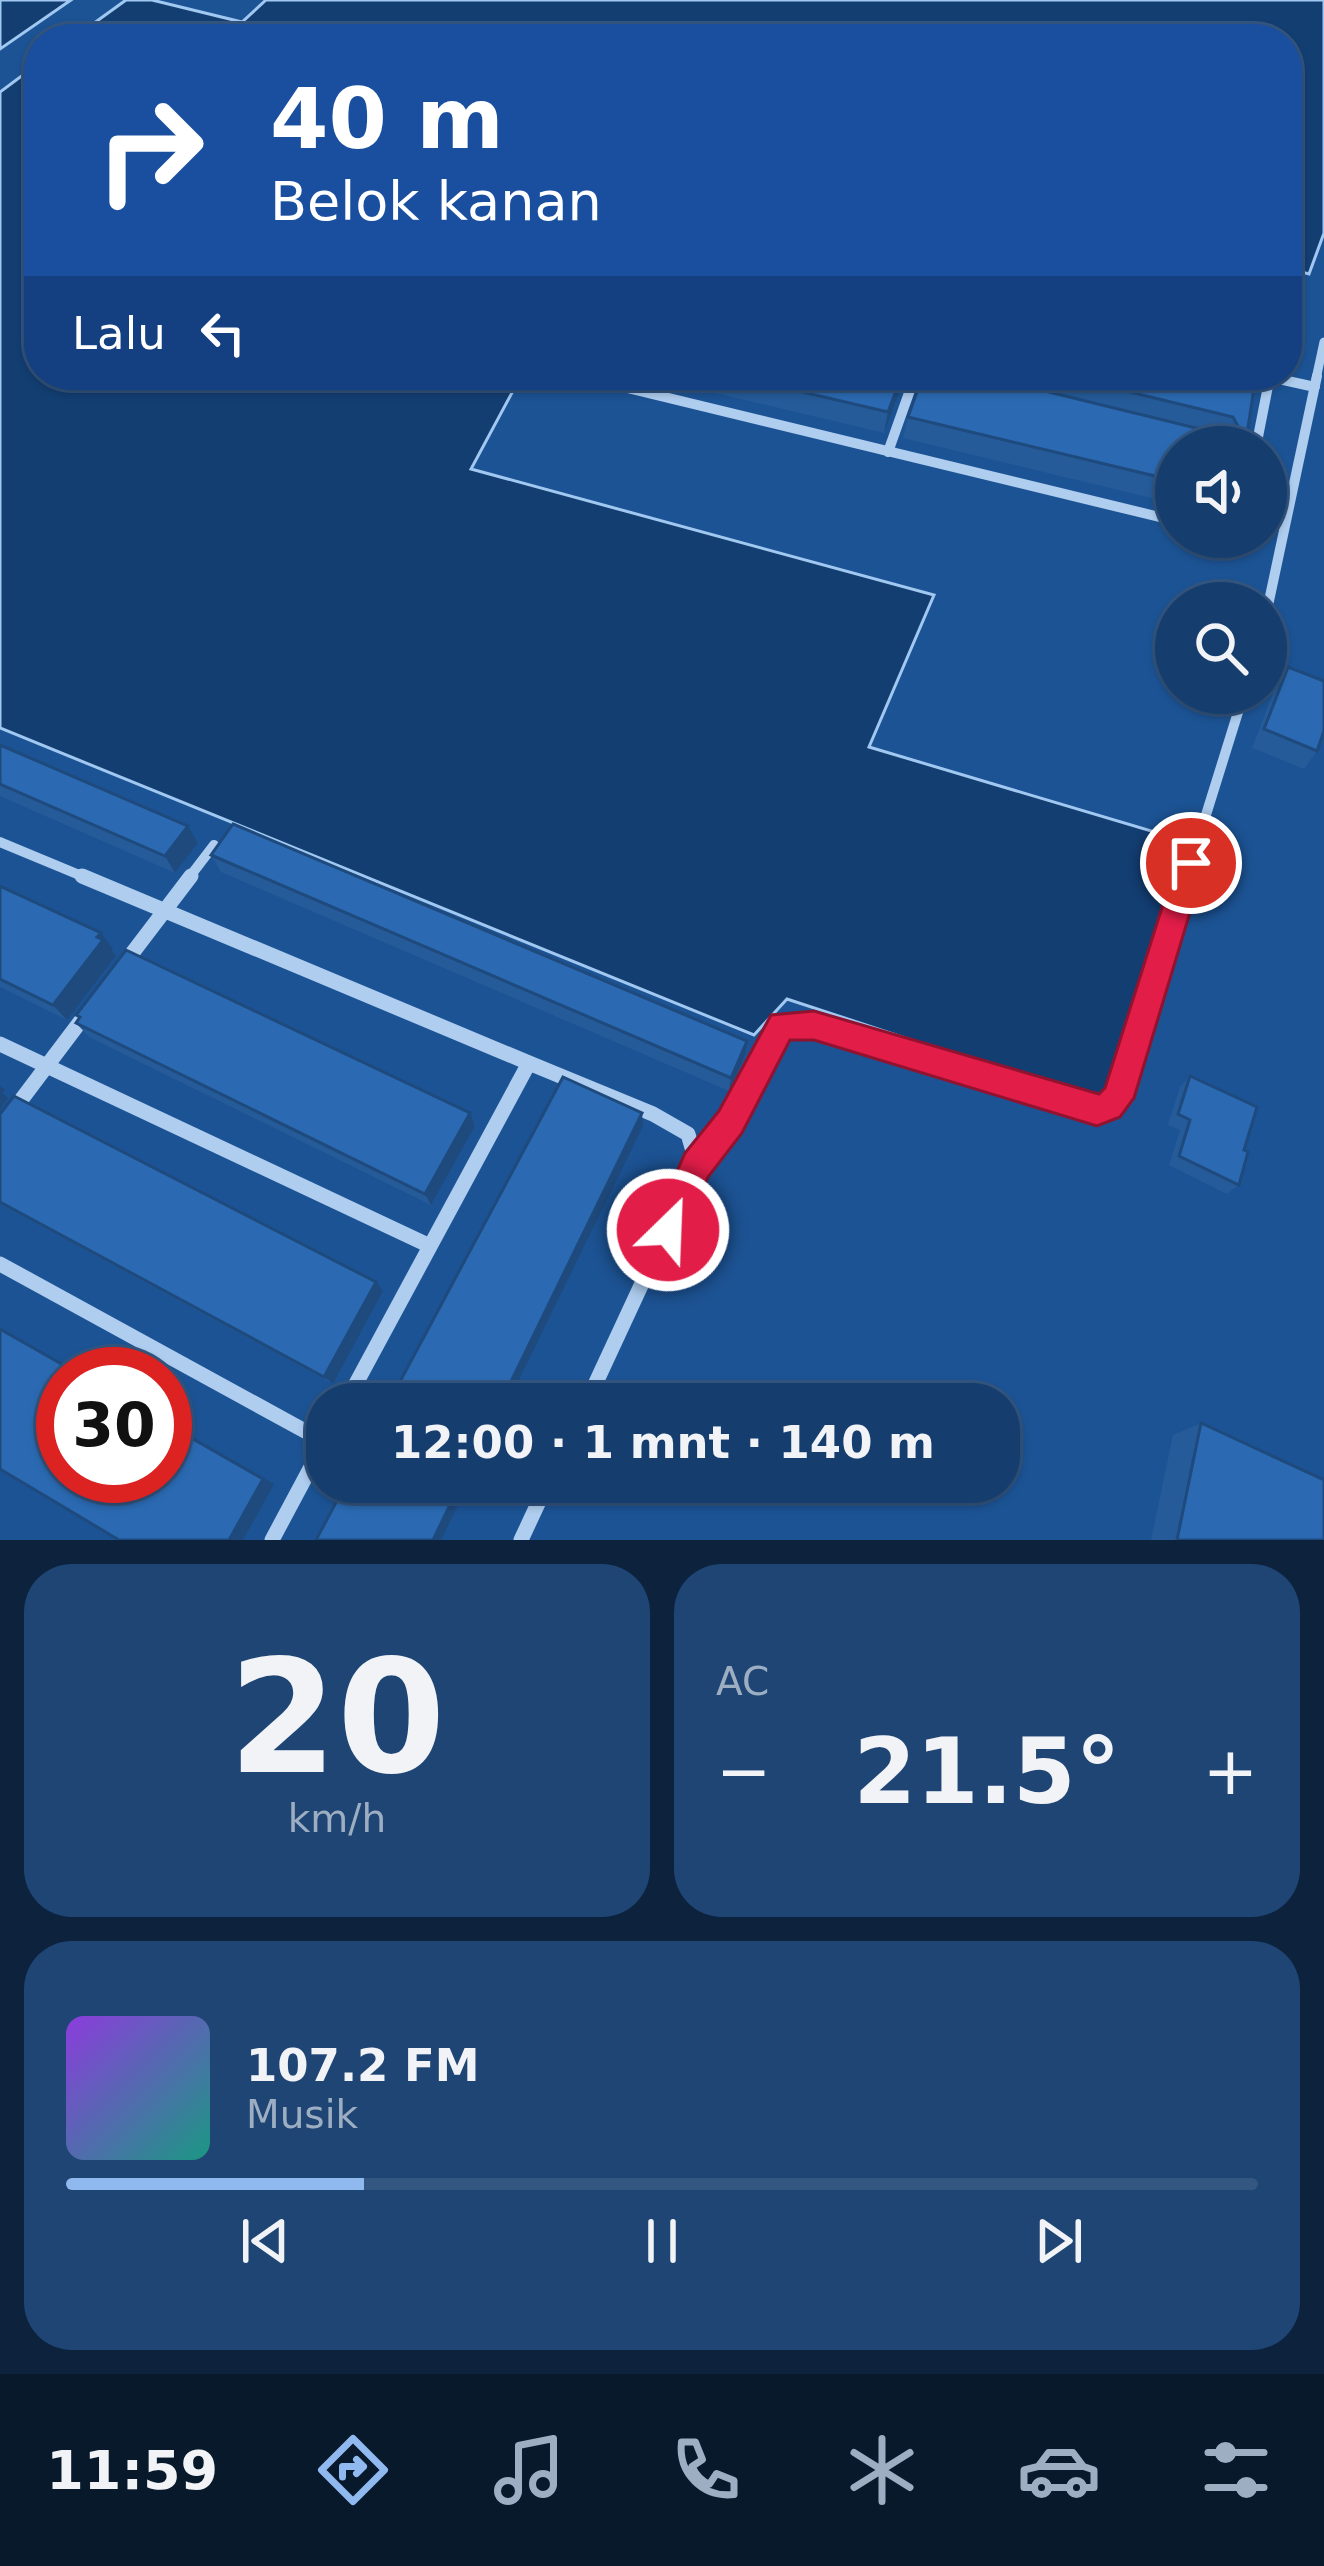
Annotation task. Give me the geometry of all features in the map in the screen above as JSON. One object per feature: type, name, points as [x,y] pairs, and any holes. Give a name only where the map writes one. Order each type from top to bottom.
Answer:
[{"type":"street","points":[[1273,582],[1324,342]]},
{"type":"street","points":[[1302,384],[1315,387]]},
{"type":"street","points":[[635,390],[1155,516]]},
{"type":"street","points":[[888,452],[910,390]]},
{"type":"street","points":[[1259,426],[1265,390]]},
{"type":"street","points":[[596,1383],[697,1165],[731,1122],[782,1025],[814,1025],[1097,1110],[1118,1098],[1237,714]]},
{"type":"street","points":[[0,842],[652,1114],[688,1135],[697,1165]]},
{"type":"street","points":[[118,970],[214,845]]},
{"type":"street","points":[[0,1128],[90,1009]]},
{"type":"street","points":[[0,1044],[430,1246]]},
{"type":"street","points":[[356,1383],[529,1063]]},
{"type":"street","points":[[0,1264],[306,1429]]},
{"type":"street","points":[[272,1540],[306,1477]]},
{"type":"street","points":[[520,1540],[538,1503]]},
{"type":"water","points":[[0,0],[71,0],[36,24],[24,24],[24,32],[0,49]]},
{"type":"water","points":[[126,0],[152,0],[242,22],[266,0],[1324,0],[1324,233],[1309,274],[1302,272],[1302,24],[93,24]]},
{"type":"water","points":[[24,74],[24,390],[513,390],[471,469],[934,595],[869,747],[1185,841],[1105,1095],[1094,1100],[787,999],[754,1035],[0,728],[0,92]]},
{"type":"building","points":[[794,390],[896,390],[888,412]]},
{"type":"building","points":[[918,390],[1041,390],[1187,426],[1155,426],[1155,476],[908,417]]},
{"type":"building","points":[[1122,390],[1254,390],[1248,426],[1238,426],[1233,417]]},
{"type":"building","points":[[1287,670],[1324,681],[1324,731],[1317,751],[1264,729],[1270,714],[1287,714]]},
{"type":"building","points":[[0,745],[188,826],[165,856],[0,784]]},
{"type":"building","points":[[233,824],[747,1041],[731,1078],[211,855]]},
{"type":"building","points":[[0,886],[101,933],[97,937],[103,940],[53,1005],[0,979]]},
{"type":"building","points":[[126,950],[470,1113],[425,1194],[76,1023],[80,1017],[76,1015]]},
{"type":"building","points":[[1190,1076],[1257,1107],[1239,1185],[1179,1156],[1190,1120],[1178,1114]]},
{"type":"building","points":[[563,1077],[642,1113],[510,1383],[399,1383]]},
{"type":"building","points":[[14,1096],[376,1282],[324,1377],[0,1202],[0,1114]]},
{"type":"building","points":[[0,1329],[36,1350],[36,1490],[0,1469]]},
{"type":"building","points":[[1201,1423],[1324,1480],[1324,1540],[1177,1540]]},
{"type":"building","points":[[192,1438],[263,1479],[229,1540],[119,1540],[57,1503],[192,1503]]},
{"type":"building","points":[[336,1503],[451,1503],[433,1540],[316,1540]]},
{"type":"route","points":[[668,1230],[697,1165],[731,1122],[782,1025],[814,1025],[1097,1110],[1108,1106],[1118,1098],[1191,863]]}]
